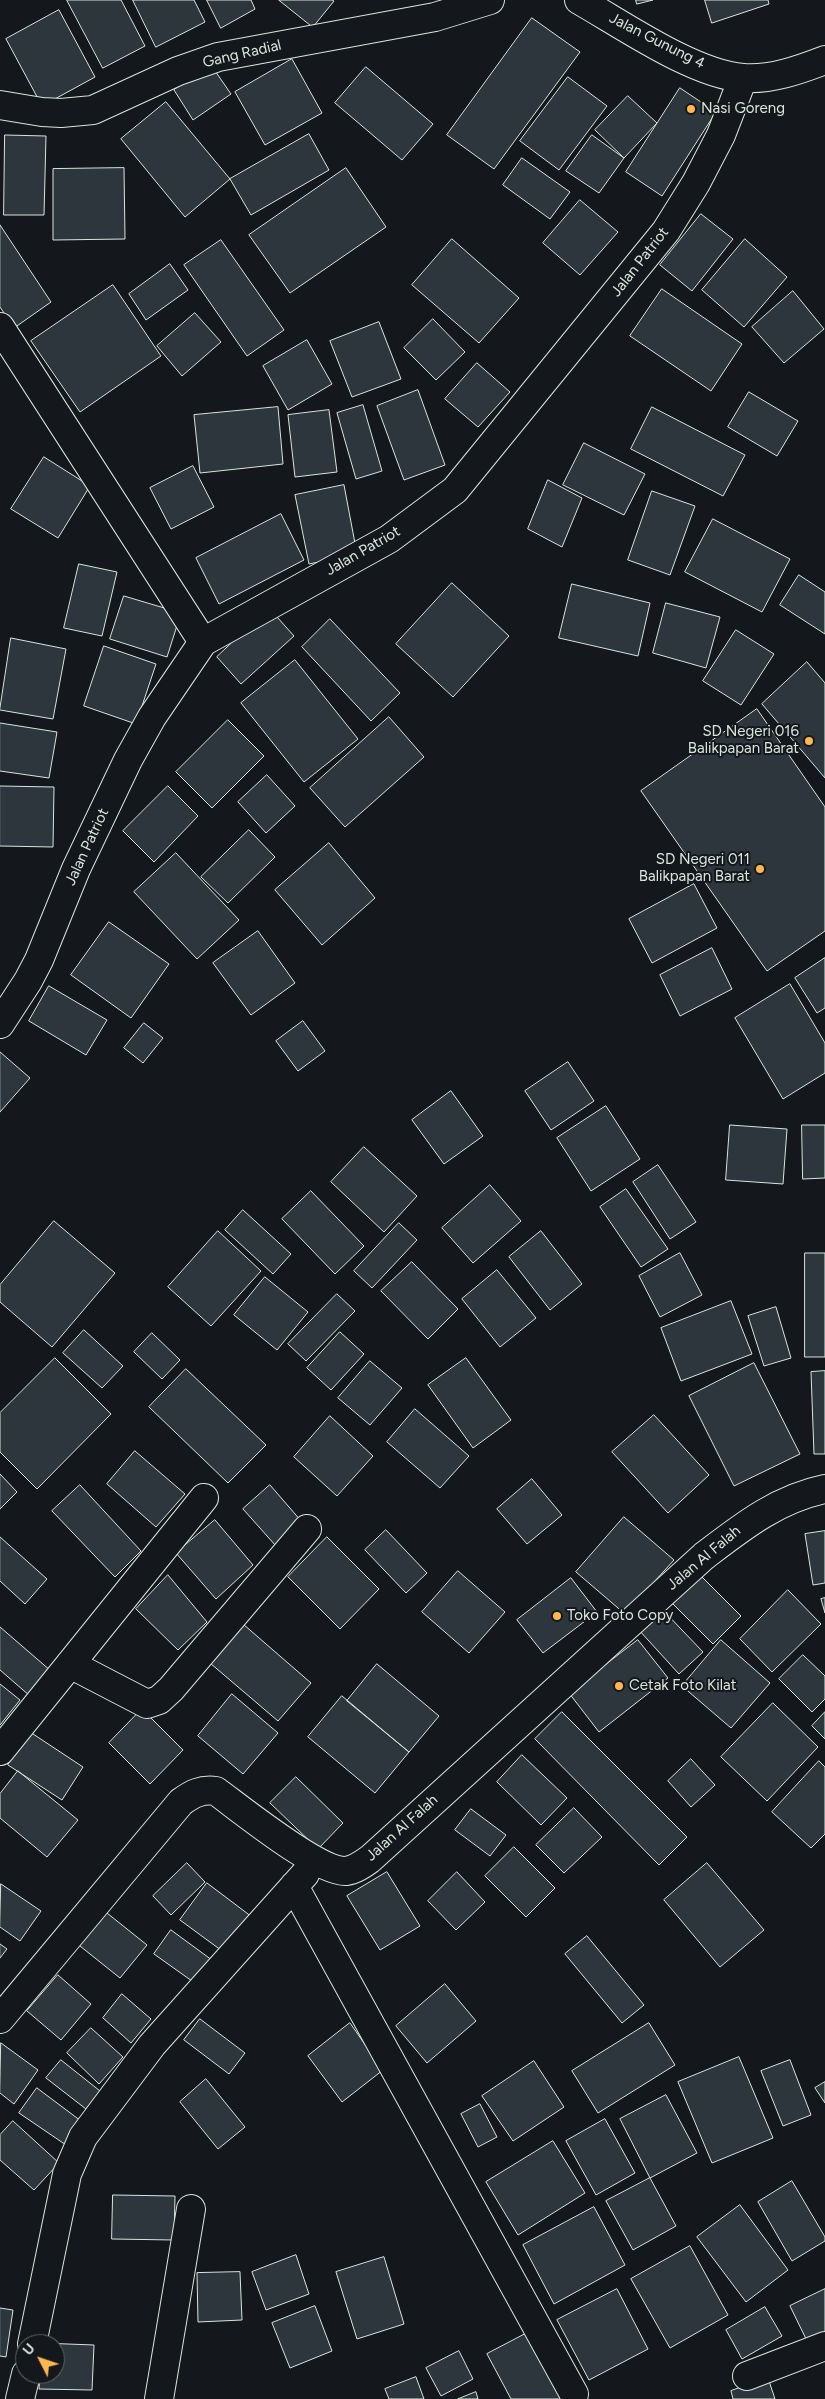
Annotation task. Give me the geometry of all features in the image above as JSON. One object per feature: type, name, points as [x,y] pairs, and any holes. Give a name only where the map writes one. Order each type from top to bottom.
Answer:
[{"type":"street","name":"Gang Radial","points":[[0,105],[42,112],[61,113],[94,110],[178,71],[218,57],[435,17],[490,0]]},
{"type":"street","name":"Jalan Gunung 4","points":[[579,0],[692,62],[743,78],[776,76],[825,60]]},
{"type":"street","name":"Jalan Patriot","points":[[0,1024],[28,981],[39,960],[76,869],[128,760],[152,717],[203,642],[389,539],[455,490],[666,230],[696,183],[721,135],[743,78]]},
{"type":"street","points":[[0,326],[203,642]]},
{"type":"street","name":"Jalan Al Falah","points":[[0,2019],[181,1802],[192,1794],[206,1790],[216,1791],[316,1862],[346,1871],[356,1868],[370,1859],[704,1556],[757,1516],[785,1500],[825,1488]]},
{"type":"street","points":[[0,1751],[204,1498]]},
{"type":"street","points":[[70,1664],[147,1704],[158,1700],[171,1689],[307,1529]]},
{"type":"street","points":[[34,2334],[67,2174],[83,2137],[152,2045],[316,1862]]},
{"type":"street","points":[[294,1886],[574,2394]]},
{"type":"street","points":[[159,2399],[190,2209]]},
{"type":"street","points":[[747,2376],[782,2360],[825,2346]]},
{"type":"street","points":[[20,2399],[24,2384]]},
{"type":"building","points":[[67,0],[121,0],[145,46],[103,68]]},
{"type":"building","points":[[133,0],[194,0],[205,22],[156,47]]},
{"type":"building","points":[[207,0],[251,0],[255,9],[221,28]]},
{"type":"building","points":[[279,0],[332,0],[334,1],[313,27]]},
{"type":"building","points":[[636,0],[653,0],[637,4]]},
{"type":"building","points":[[705,0],[768,0],[769,4],[712,23]]},
{"type":"building","points":[[59,10],[95,77],[42,106],[6,39]]},
{"type":"building","points":[[532,18],[580,52],[494,169],[447,135]]},
{"type":"building","points":[[292,59],[322,113],[265,145],[235,92]]},
{"type":"building","points":[[211,65],[231,94],[193,120],[174,90]]},
{"type":"building","points":[[366,67],[433,124],[402,160],[335,103]]},
{"type":"building","points":[[568,77],[607,106],[559,170],[520,141]]},
{"type":"building","points":[[680,88],[716,112],[662,196],[626,172]]},
{"type":"building","points":[[628,96],[657,123],[624,158],[595,130]]},
{"type":"building","points":[[166,102],[230,179],[185,217],[121,139]]},
{"type":"building","points":[[309,134],[329,170],[251,215],[230,179]]},
{"type":"building","points":[[5,135],[46,136],[44,215],[4,215]]},
{"type":"building","points":[[592,135],[624,158],[599,193],[566,171]]},
{"type":"building","points":[[522,158],[570,192],[550,219],[503,185]]},
{"type":"building","points":[[124,168],[125,239],[53,240],[53,169]]},
{"type":"building","points":[[346,168],[386,227],[290,293],[249,235]]},
{"type":"building","points":[[580,200],[618,232],[580,275],[543,243]]},
{"type":"building","points":[[701,214],[733,239],[692,291],[660,265]]},
{"type":"building","points":[[0,225],[51,302],[14,328],[0,307]]},
{"type":"building","points":[[452,239],[519,298],[479,343],[412,285]]},
{"type":"building","points":[[745,239],[787,277],[744,327],[702,290]]},
{"type":"building","points":[[221,240],[284,330],[247,356],[184,265]]},
{"type":"building","points":[[170,264],[188,290],[146,320],[129,294]]},
{"type":"building","points":[[113,285],[161,356],[80,412],[31,341]]},
{"type":"building","points":[[662,289],[742,344],[711,391],[630,336]]},
{"type":"building","points":[[793,291],[824,329],[784,363],[752,327]]},
{"type":"building","points":[[195,313],[221,342],[182,376],[157,346]]},
{"type":"building","points":[[433,319],[465,352],[436,380],[404,348]]},
{"type":"building","points":[[379,322],[401,379],[352,397],[330,341]]},
{"type":"building","points":[[307,340],[332,384],[288,410],[263,366]]},
{"type":"building","points":[[477,363],[510,392],[478,427],[445,399]]},
{"type":"building","points":[[418,390],[445,465],[404,480],[377,406]]},
{"type":"building","points":[[749,392],[798,421],[777,456],[728,427]]},
{"type":"building","points":[[363,405],[382,471],[356,479],[337,413]]},
{"type":"building","points":[[278,407],[283,464],[200,473],[194,415]]},
{"type":"building","points":[[652,407],[745,455],[723,496],[631,449]]},
{"type":"building","points":[[329,410],[337,472],[295,477],[288,415]]},
{"type":"building","points":[[584,443],[645,474],[624,515],[563,485]]},
{"type":"building","points":[[44,457],[90,486],[58,538],[11,509]]},
{"type":"building","points":[[193,466],[214,507],[171,529],[150,488]]},
{"type":"building","points":[[548,480],[582,498],[562,547],[528,529]]},
{"type":"building","points":[[344,485],[357,554],[309,564],[295,495]]},
{"type":"building","points":[[652,491],[695,506],[670,575],[628,560]]},
{"type":"building","points":[[281,514],[304,560],[219,604],[196,558]]},
{"type":"building","points":[[713,519],[790,559],[762,612],[685,572]]},
{"type":"building","points":[[79,564],[117,572],[102,636],[64,628]]},
{"type":"building","points":[[799,575],[825,592],[825,634],[780,605]]},
{"type":"building","points":[[452,583],[509,636],[453,697],[396,644]]},
{"type":"building","points":[[572,584],[650,603],[638,656],[559,638]]},
{"type":"building","points":[[124,596],[181,613],[167,657],[110,639]]},
{"type":"building","points":[[666,603],[720,617],[706,668],[653,653]]},
{"type":"building","points":[[269,608],[294,636],[241,684],[217,657]]},
{"type":"building","points":[[330,619],[400,693],[371,721],[302,647]]},
{"type":"building","points":[[736,630],[774,654],[741,705],[703,681]]},
{"type":"building","points":[[11,638],[66,649],[53,719],[0,710]]},
{"type":"building","points":[[104,646],[156,664],[136,724],[84,706]]},
{"type":"building","points":[[295,660],[358,739],[304,782],[241,703]]},
{"type":"building","name":"SD Negeri 016 Balikpapan Barat","points":[[807,662],[825,683],[825,778],[762,704]]},
{"type":"building","name":"SD Negeri 011 Balikpapan Barat","points":[[757,709],[825,807],[825,931],[767,971],[641,791]]},
{"type":"building","points":[[389,717],[424,757],[345,827],[310,788]]},
{"type":"building","points":[[228,720],[264,756],[212,808],[176,772]]},
{"type":"building","points":[[0,723],[57,732],[49,778],[0,771]]},
{"type":"building","points":[[267,775],[295,806],[266,833],[238,802]]},
{"type":"building","points":[[0,786],[54,787],[53,847],[0,846]]},
{"type":"building","points":[[168,786],[198,816],[154,862],[123,831]]},
{"type":"building","points":[[249,830],[275,857],[228,903],[201,877]]},
{"type":"building","points":[[329,843],[375,898],[322,945],[275,890]]},
{"type":"building","points":[[176,853],[239,920],[197,959],[134,892]]},
{"type":"building","points":[[694,884],[717,928],[652,963],[629,919]]},
{"type":"building","points":[[109,922],[169,964],[131,1018],[71,975]]},
{"type":"building","points":[[258,931],[295,983],[251,1015],[213,963]]},
{"type":"building","points":[[712,948],[732,989],[680,1016],[660,975]]},
{"type":"building","points":[[825,958],[825,1008],[817,1013],[795,978]]},
{"type":"building","points":[[790,984],[825,1043],[825,1073],[783,1099],[735,1018]]},
{"type":"building","points":[[49,986],[107,1020],[86,1055],[29,1021]]},
{"type":"building","points":[[303,1021],[325,1051],[298,1071],[276,1041]]},
{"type":"building","points":[[144,1023],[163,1038],[143,1063],[124,1048]]},
{"type":"building","points":[[0,1052],[30,1078],[0,1112]]},
{"type":"building","points":[[568,1062],[594,1101],[551,1130],[525,1091]]},
{"type":"building","points":[[451,1091],[483,1136],[444,1164],[412,1120]]},
{"type":"building","points":[[606,1106],[640,1159],[591,1191],[557,1138]]},
{"type":"building","points":[[730,1125],[787,1129],[783,1184],[726,1180]]},
{"type":"building","points":[[802,1125],[825,1125],[825,1178],[803,1179]]},
{"type":"building","points":[[364,1147],[417,1196],[384,1232],[331,1182]]},
{"type":"building","points":[[658,1165],[696,1222],[670,1239],[633,1182]]},
{"type":"building","points":[[490,1185],[521,1221],[473,1263],[442,1228]]},
{"type":"building","points":[[626,1189],[668,1249],[641,1267],[600,1207]]},
{"type":"building","points":[[311,1191],[364,1246],[335,1274],[282,1219]]},
{"type":"building","points":[[243,1210],[291,1254],[273,1274],[225,1230]]},
{"type":"building","points":[[54,1221],[115,1273],[52,1347],[0,1302],[0,1285]]},
{"type":"building","points":[[399,1223],[417,1240],[372,1288],[354,1271]]},
{"type":"building","points":[[218,1231],[261,1271],[211,1326],[168,1287]]},
{"type":"building","points":[[541,1231],[582,1284],[550,1310],[509,1257]]},
{"type":"building","points":[[680,1253],[702,1295],[660,1317],[639,1276]]},
{"type":"building","points":[[805,1253],[825,1253],[825,1357],[805,1357]]},
{"type":"building","points":[[412,1262],[458,1309],[428,1339],[381,1291]]},
{"type":"building","points":[[497,1270],[536,1318],[500,1347],[462,1299]]},
{"type":"building","points":[[265,1277],[308,1312],[277,1350],[234,1315]]},
{"type":"building","points":[[337,1294],[355,1311],[306,1361],[288,1344]]},
{"type":"building","points":[[731,1301],[752,1354],[681,1381],[661,1328]]},
{"type":"building","points":[[776,1307],[791,1358],[764,1366],[748,1316]]},
{"type":"building","points":[[84,1330],[123,1366],[102,1388],[63,1353]]},
{"type":"building","points":[[340,1332],[364,1354],[331,1390],[307,1368]]},
{"type":"building","points":[[152,1333],[180,1360],[162,1379],[134,1352]]},
{"type":"building","points":[[55,1358],[111,1414],[37,1489],[0,1452],[0,1413]]},
{"type":"building","points":[[466,1358],[511,1420],[473,1448],[428,1385]]},
{"type":"building","points":[[370,1361],[402,1388],[370,1425],[338,1398]]},
{"type":"building","points":[[754,1363],[800,1454],[734,1486],[689,1396]]},
{"type":"building","points":[[186,1369],[266,1445],[228,1483],[149,1407]]},
{"type":"building","points":[[825,1371],[825,1454],[814,1454],[811,1372]]},
{"type":"building","points":[[415,1409],[469,1456],[440,1488],[387,1442]]},
{"type":"building","points":[[654,1415],[709,1475],[668,1513],[612,1452]]},
{"type":"building","points":[[330,1416],[373,1456],[337,1496],[294,1457]]},
{"type":"building","points":[[135,1451],[185,1494],[156,1527],[107,1484]]},
{"type":"building","points":[[0,1474],[17,1492],[0,1509]]},
{"type":"building","points":[[532,1479],[562,1515],[527,1544],[497,1509]]},
{"type":"building","points":[[80,1485],[141,1551],[115,1577],[52,1511]]},
{"type":"building","points":[[270,1485],[302,1522],[276,1546],[243,1509]]},
{"type":"building","points":[[624,1517],[674,1560],[625,1614],[576,1572]]},
{"type":"building","points":[[215,1520],[253,1565],[216,1599],[176,1553]]},
{"type":"building","points":[[386,1530],[427,1573],[406,1593],[365,1550]]},
{"type":"building","points":[[825,1531],[825,1583],[813,1585],[805,1534]]},
{"type":"building","points":[[0,1537],[47,1579],[25,1604],[0,1581]]},
{"type":"building","points":[[327,1537],[379,1589],[340,1629],[288,1577]]},
{"type":"building","points":[[458,1571],[505,1612],[469,1653],[422,1612]]},
{"type":"building","points":[[699,1574],[741,1616],[713,1644],[671,1602]]},
{"type":"building","points":[[168,1575],[207,1622],[178,1650],[136,1609]]},
{"type":"building","name":"Toko Foto Copy","points":[[571,1578],[597,1612],[543,1653],[517,1620]]},
{"type":"building","points":[[788,1590],[821,1624],[772,1672],[740,1639]]},
{"type":"building","points":[[825,1598],[825,1613],[821,1599]]},
{"type":"building","points":[[661,1608],[703,1652],[679,1674],[638,1629]]},
{"type":"building","points":[[243,1624],[311,1683],[278,1721],[210,1663]]},
{"type":"building","points":[[0,1627],[51,1671],[30,1696],[0,1670]]},
{"type":"building","name":"Cetak Foto Kilat","points":[[638,1640],[668,1678],[599,1732],[569,1693]]},
{"type":"building","points":[[721,1640],[770,1683],[731,1728],[682,1686]]},
{"type":"building","points":[[803,1655],[825,1676],[825,1699],[812,1712],[779,1679]]},
{"type":"building","points":[[377,1664],[439,1716],[409,1752],[347,1701]]},
{"type":"building","points":[[0,1684],[20,1700],[0,1725]]},
{"type":"building","points":[[232,1694],[278,1733],[243,1774],[198,1736]]},
{"type":"building","points":[[342,1696],[409,1752],[375,1793],[308,1737]]},
{"type":"building","points":[[773,1703],[818,1747],[767,1801],[721,1757]]},
{"type":"building","points":[[142,1709],[183,1750],[150,1784],[109,1743]]},
{"type":"building","points":[[562,1712],[687,1837],[659,1865],[535,1739]]},
{"type":"building","points":[[825,1712],[825,1739],[812,1726]]},
{"type":"building","points":[[30,1732],[83,1767],[62,1800],[8,1765]]},
{"type":"building","points":[[522,1755],[567,1798],[541,1825],[497,1782]]},
{"type":"building","points":[[691,1759],[715,1785],[691,1807],[668,1781]]},
{"type":"building","points":[[819,1761],[825,1767],[825,1834],[811,1848],[772,1812]]},
{"type":"building","points":[[18,1771],[78,1820],[47,1857],[0,1818],[0,1794]]},
{"type":"building","points":[[296,1777],[343,1823],[318,1849],[270,1803]]},
{"type":"building","points":[[574,1808],[602,1837],[564,1873],[536,1845]]},
{"type":"building","points":[[471,1809],[506,1835],[490,1856],[455,1830]]},
{"type":"building","points":[[514,1847],[555,1888],[526,1917],[485,1876]]},
{"type":"building","points":[[187,1863],[205,1882],[171,1915],[153,1896]]},
{"type":"building","points":[[707,1863],[764,1930],[720,1967],[664,1900]]},
{"type":"building","points":[[387,1872],[420,1926],[380,1950],[347,1896]]},
{"type":"building","points":[[457,1872],[485,1902],[456,1930],[428,1901]]},
{"type":"building","points":[[207,1883],[256,1920],[229,1956],[180,1920]]},
{"type":"building","points":[[1,1884],[41,1911],[20,1941],[0,1927]]},
{"type":"building","points":[[102,1909],[147,1945],[120,1978],[75,1942]]},
{"type":"building","points":[[171,1930],[216,1963],[199,1986],[154,1954]]},
{"type":"building","points":[[587,1936],[644,2005],[622,2023],[565,1954]]},
{"type":"building","points":[[0,1944],[7,1949],[0,1958]]},
{"type":"building","points":[[58,1975],[91,2004],[61,2040],[27,2011]]},
{"type":"building","points":[[445,1984],[476,2021],[427,2063],[396,2026]]},
{"type":"building","points":[[122,1994],[151,2019],[131,2043],[103,2018]]},
{"type":"building","points":[[200,2019],[245,2053],[229,2074],[184,2040]]},
{"type":"building","points":[[350,2023],[383,2070],[342,2102],[308,2056]]},
{"type":"building","points":[[649,2023],[675,2065],[598,2113],[572,2071]]},
{"type":"building","points":[[91,2028],[123,2057],[99,2084],[67,2053]]},
{"type":"building","points":[[1,2043],[38,2070],[14,2104],[0,2093]]},
{"type":"building","points":[[739,2057],[773,2138],[712,2163],[678,2082]]},
{"type":"building","points":[[61,2060],[100,2091],[86,2109],[46,2078]]},
{"type":"building","points":[[790,2060],[811,2115],[783,2126],[761,2071]]},
{"type":"building","points":[[534,2061],[564,2107],[513,2141],[482,2096]]},
{"type":"building","points":[[206,2079],[245,2127],[218,2149],[180,2102]]},
{"type":"building","points":[[825,2082],[825,2103],[815,2088]]},
{"type":"building","points":[[37,2088],[81,2121],[66,2145],[19,2113]]},
{"type":"building","points":[[666,2095],[697,2153],[650,2178],[620,2119]]},
{"type":"building","points":[[480,2104],[497,2137],[478,2147],[461,2114]]},
{"type":"building","points":[[605,2119],[635,2173],[596,2195],[566,2141]]},
{"type":"building","points":[[13,2121],[59,2163],[34,2190],[0,2160],[0,2135]]},
{"type":"building","points":[[553,2141],[585,2193],[518,2235],[486,2182]]},
{"type":"building","points":[[650,2178],[676,2226],[633,2250],[606,2201]]},
{"type":"building","points":[[792,2181],[825,2237],[825,2241],[792,2261],[758,2202]]},
{"type":"building","points":[[113,2195],[175,2196],[174,2240],[112,2239]]},
{"type":"building","points":[[740,2205],[788,2270],[746,2302],[697,2237]]},
{"type":"building","points":[[594,2207],[625,2265],[554,2304],[523,2245]]},
{"type":"building","points":[[690,2246],[728,2315],[670,2348],[631,2279]]},
{"type":"building","points":[[296,2255],[309,2294],[266,2310],[252,2272]]},
{"type":"building","points":[[384,2257],[404,2324],[357,2339],[336,2272]]},
{"type":"building","points":[[240,2272],[242,2320],[198,2322],[197,2273]]},
{"type":"building","points":[[617,2289],[648,2349],[589,2380],[557,2320]]},
{"type":"building","points":[[825,2289],[825,2337],[809,2345],[790,2306]]},
{"type":"building","points":[[315,2306],[332,2351],[290,2368],[272,2323]]},
{"type":"building","points":[[765,2307],[782,2336],[742,2359],[726,2330]]},
{"type":"building","points":[[0,2308],[13,2310],[6,2357],[0,2356]]},
{"type":"building","points":[[531,2331],[566,2399],[511,2399],[487,2354]]},
{"type":"building","points":[[65,2344],[94,2345],[92,2390],[39,2389],[39,2384],[65,2384]]},
{"type":"building","points":[[459,2351],[473,2379],[441,2396],[426,2368]]},
{"type":"building","points":[[416,2377],[424,2399],[389,2399],[385,2389]]},
{"type":"building","points":[[768,2378],[775,2399],[733,2399],[731,2391]]},
{"type":"building","points":[[476,2392],[478,2399],[458,2399]]},
{"type":"place","name":"Nasi Goreng","points":[[691,109]]},
{"type":"place","name":"SD Negeri 016 Balikpapan Barat","points":[[809,741]]},
{"type":"place","name":"SD Negeri 011 Balikpapan Barat","points":[[760,869]]},
{"type":"place","name":"Toko Foto Copy","points":[[557,1616]]},
{"type":"place","name":"Cetak Foto Kilat","points":[[619,1686]]}]
